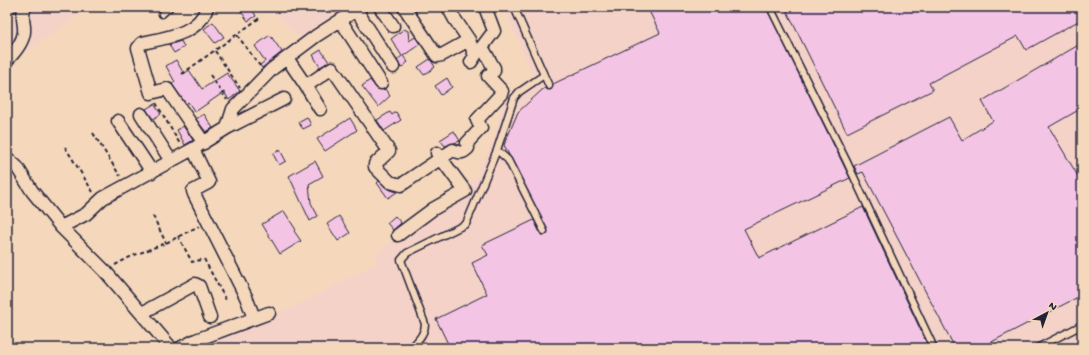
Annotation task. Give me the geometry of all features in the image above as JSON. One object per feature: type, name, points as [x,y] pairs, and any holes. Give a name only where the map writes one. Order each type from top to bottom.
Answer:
[{"type":"street","points":[[7,60],[22,40],[24,32],[21,15],[25,7]]},
{"type":"street","points":[[207,7],[205,14],[199,22],[183,33],[139,45],[138,48],[151,93],[167,89],[209,182],[193,191],[246,297],[254,318]]},
{"type":"street","points":[[380,7],[393,26]]},
{"type":"street","points":[[404,7],[437,56],[469,40]]},
{"type":"street","points":[[448,7],[469,40],[475,56],[472,62]]},
{"type":"street","points":[[306,86],[332,68],[388,148],[388,153],[375,165],[390,182],[401,185],[439,155],[453,150],[461,153],[468,148],[467,143],[481,126],[477,120],[501,94],[502,91],[488,76],[494,72],[494,68],[482,47],[494,31],[485,7]]},
{"type":"street","points":[[227,128],[234,109],[266,75],[287,58],[359,9],[393,67]]},
{"type":"street","points":[[341,21],[381,83]]},
{"type":"street","points":[[287,58],[320,109]]},
{"type":"street","points":[[61,227],[86,214],[99,201],[125,186],[227,128],[284,99]]},
{"type":"street","points":[[141,114],[171,161]]},
{"type":"street","points":[[118,121],[152,172]]},
{"type":"street","points":[[398,235],[433,209],[465,191],[439,155]]},
{"type":"street","points":[[7,158],[17,167],[32,191],[61,227],[105,271],[171,348]]},
{"type":"street","points":[[142,313],[195,284],[199,286],[210,317]]},
{"type":"street","points":[[180,348],[196,340],[269,312]]},
{"type":"lane","points":[[7,10],[17,7]]},
{"type":"lane","points":[[162,14],[170,7]]},
{"type":"lane","points":[[514,7],[549,86]]},
{"type":"lane","points":[[770,7],[846,160],[934,348]]},
{"type":"lane","points":[[410,348],[423,334],[425,324],[401,260],[407,253],[466,224],[497,150],[514,98],[519,92],[544,75]]},
{"type":"lane","points":[[497,150],[508,160],[544,231]]},
{"type":"lane","points":[[1037,348],[1082,325]]},
{"type":"path","points":[[182,74],[261,17]]},
{"type":"path","points":[[237,35],[266,75]]},
{"type":"path","points":[[215,50],[245,96]]},
{"type":"path","points":[[210,75],[234,109]]},
{"type":"path","points":[[151,93],[194,148]]},
{"type":"path","points":[[93,133],[125,186]]},
{"type":"path","points":[[65,147],[99,201]]},
{"type":"path","points":[[153,216],[166,243]]},
{"type":"path","points":[[105,271],[132,256],[166,243],[208,222]]},
{"type":"path","points":[[178,236],[192,262],[204,259],[227,302]]},
{"type":"shaded area","points":[[7,7],[91,7],[22,55],[7,71]]},
{"type":"shaded area","points":[[257,7],[357,7],[304,41],[289,29],[275,13],[262,15]]},
{"type":"shaded area","points":[[503,7],[1082,7],[1082,348],[191,348],[293,307],[377,263],[374,255],[474,179],[494,138],[503,103],[508,93],[533,76]]},
{"type":"building","points":[[238,7],[251,7],[256,16],[248,21]]},
{"type":"building","points":[[647,7],[766,7],[850,178],[744,229],[759,258],[863,207],[929,348],[450,348],[436,319],[487,294],[472,263],[488,255],[482,245],[534,220],[541,235],[546,235],[548,232],[504,145],[518,112],[545,88],[551,90],[553,84],[660,33]]},
{"type":"building","points":[[785,7],[1082,7],[1082,19],[1026,50],[1018,36],[929,83],[933,90],[847,133]]},
{"type":"building","points":[[213,22],[224,37],[215,43],[204,29]]},
{"type":"building","points":[[404,29],[408,31],[409,41],[415,37],[420,44],[403,56],[408,62],[401,68],[397,60],[402,56],[391,39]]},
{"type":"building","points":[[270,35],[282,52],[262,68],[260,65],[265,61],[255,46]]},
{"type":"building","points":[[181,41],[184,47],[174,53],[169,45]]},
{"type":"building","points":[[1082,43],[1082,108],[1049,127],[1082,183],[1082,295],[980,348],[955,348],[863,172],[858,174],[854,166],[949,117],[962,140],[993,121],[982,101]]},
{"type":"building","points":[[321,50],[329,62],[320,67],[313,55]]},
{"type":"building","points":[[430,59],[435,67],[424,75],[418,67]]},
{"type":"building","points":[[176,60],[184,74],[189,70],[202,89],[227,73],[240,91],[229,100],[224,92],[195,112],[188,102],[186,104],[172,84],[175,82],[166,66]]},
{"type":"building","points":[[447,78],[452,87],[441,95],[435,86]]},
{"type":"building","points":[[370,80],[377,89],[385,89],[390,96],[378,107],[362,86]]},
{"type":"building","points":[[154,104],[161,114],[153,119],[146,109]]},
{"type":"building","points":[[390,112],[392,115],[396,112],[401,120],[384,131],[377,120]]},
{"type":"building","points":[[204,114],[213,128],[206,132],[196,119]]},
{"type":"building","points":[[307,117],[311,125],[303,129],[298,122]]},
{"type":"building","points":[[350,118],[357,130],[325,151],[317,139]]},
{"type":"building","points":[[183,126],[193,140],[185,145],[177,130]]},
{"type":"building","points":[[454,131],[460,141],[445,146],[440,140]]},
{"type":"building","points":[[280,150],[286,161],[279,165],[273,154]]},
{"type":"building","points":[[315,161],[323,176],[309,184],[311,203],[318,216],[310,221],[289,176]]},
{"type":"building","points":[[379,181],[388,189],[397,192],[388,198],[377,183]]},
{"type":"building","points":[[284,211],[301,241],[280,254],[262,224]]},
{"type":"building","points":[[339,216],[350,233],[338,241],[327,224]]},
{"type":"building","points":[[395,216],[401,223],[393,230],[387,223]]}]
